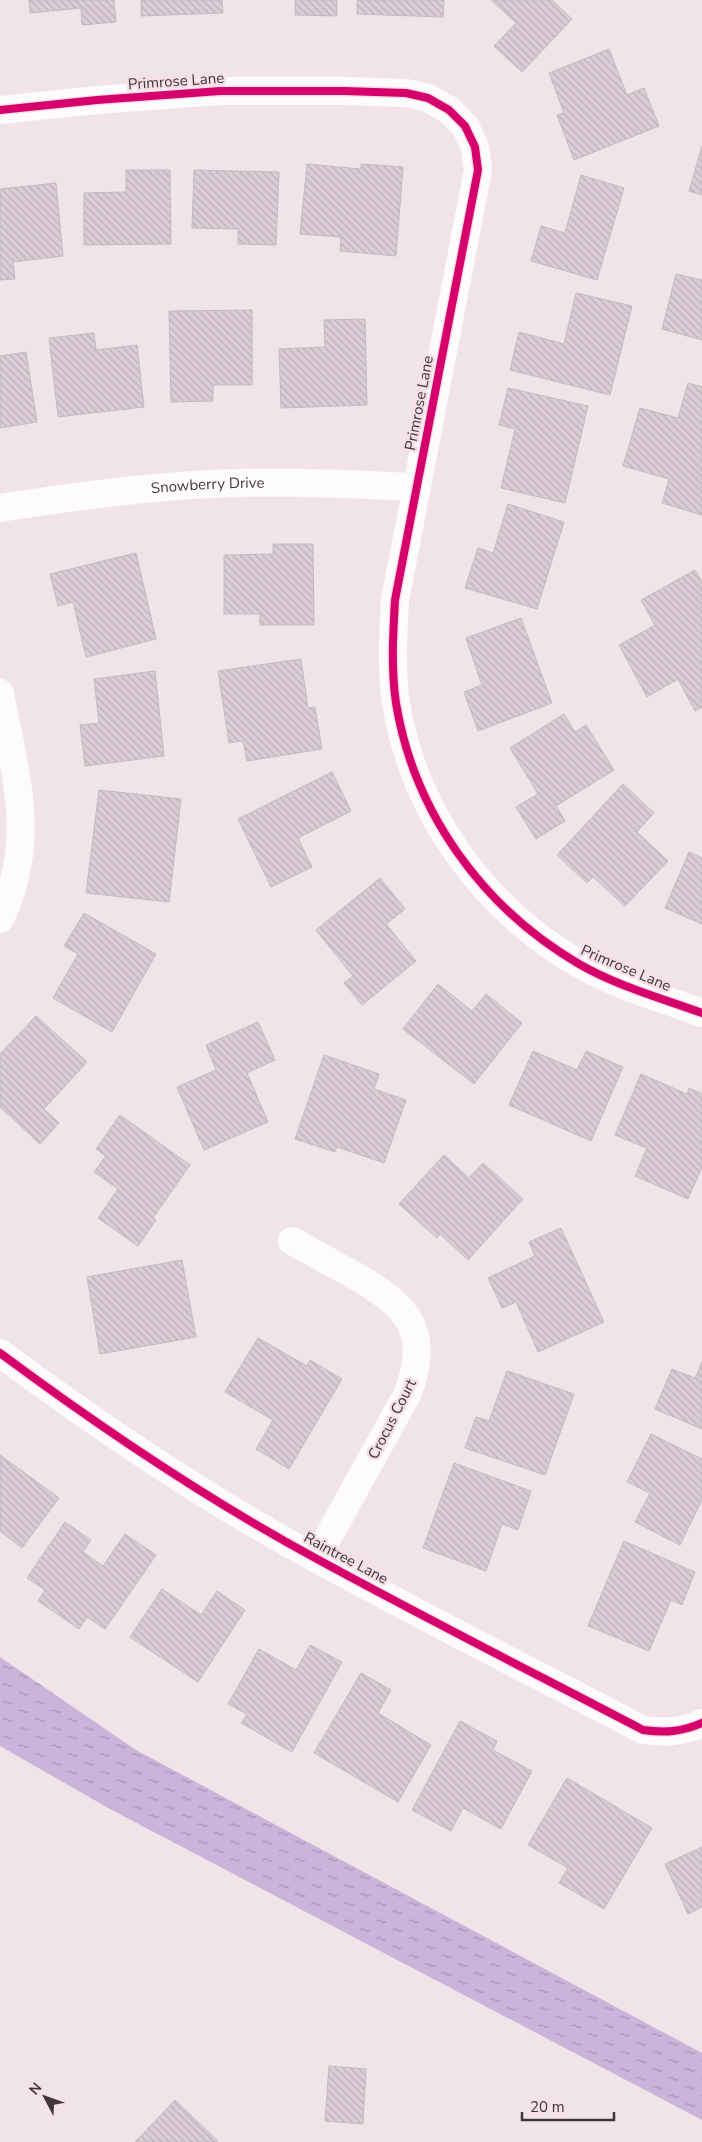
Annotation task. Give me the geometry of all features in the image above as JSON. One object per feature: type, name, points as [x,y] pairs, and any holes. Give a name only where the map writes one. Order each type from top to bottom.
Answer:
[{"type":"street","name":"Primrose Lane","points":[[0,110],[97,100],[220,91],[406,93],[428,98],[449,110],[465,126],[475,147],[478,170],[395,600],[392,651],[396,702],[408,752],[426,800],[451,844],[465,865],[498,903],[537,937],[580,965],[627,986],[702,1014]]},
{"type":"street","name":"Snowberry Drive","points":[[0,508],[82,495],[193,485],[305,483],[416,487]]},
{"type":"street","points":[[0,693],[22,810],[22,834],[16,879],[0,919]]},
{"type":"street","name":"Crocus Court","points":[[292,1241],[381,1290],[399,1305],[411,1325],[417,1348],[416,1371],[408,1393],[316,1559]]},
{"type":"street","name":"Raintree Lane","points":[[0,1353],[76,1409],[193,1486],[316,1559],[643,1730],[666,1733],[689,1729],[702,1722]]},
{"type":"water","points":[[0,1657],[136,1750],[702,2053],[702,2120],[110,1809],[0,1746]]},
{"type":"building","points":[[29,0],[114,0],[116,22],[82,25],[81,8],[30,13]]},
{"type":"building","points":[[141,0],[222,0],[223,13],[141,16]]},
{"type":"building","points":[[295,0],[337,0],[337,16],[295,15]]},
{"type":"building","points":[[357,0],[444,0],[443,17],[357,14]]},
{"type":"building","points":[[491,0],[552,0],[572,19],[522,72],[494,46],[516,23]]},
{"type":"building","points":[[609,49],[627,95],[644,88],[659,126],[574,160],[557,115],[564,113],[549,73]]},
{"type":"building","points":[[702,146],[702,195],[689,191]]},
{"type":"building","points":[[307,164],[361,169],[361,164],[403,167],[396,256],[340,251],[341,237],[300,234]]},
{"type":"building","points":[[126,170],[170,170],[171,244],[84,245],[84,193],[126,192]]},
{"type":"building","points":[[194,170],[279,172],[276,245],[238,244],[238,229],[192,228]]},
{"type":"building","points":[[581,175],[624,188],[597,280],[531,261],[541,226],[565,233]]},
{"type":"building","points":[[56,183],[63,256],[13,262],[15,279],[0,280],[0,189]]},
{"type":"building","points":[[676,274],[702,280],[702,340],[662,329]]},
{"type":"building","points":[[576,293],[632,306],[610,395],[510,370],[519,332],[564,344]]},
{"type":"building","points":[[252,310],[252,385],[213,385],[213,401],[171,402],[169,311]]},
{"type":"building","points":[[365,319],[367,405],[281,408],[279,349],[325,347],[324,320]]},
{"type":"building","points":[[94,333],[96,350],[137,345],[144,407],[58,417],[49,338]]},
{"type":"building","points":[[26,352],[37,422],[0,428],[0,356]]},
{"type":"building","points":[[688,383],[702,387],[702,515],[662,503],[669,479],[623,466],[640,408],[678,418]]},
{"type":"building","points":[[508,388],[588,406],[565,503],[501,488],[515,429],[499,425]]},
{"type":"building","points":[[508,504],[564,522],[537,609],[465,588],[478,548],[493,553]]},
{"type":"building","points":[[273,544],[313,544],[314,625],[260,625],[260,614],[224,614],[224,555],[273,554]]},
{"type":"building","points":[[136,553],[156,639],[86,657],[73,602],[58,606],[50,574]]},
{"type":"building","points":[[695,570],[702,582],[702,707],[695,711],[678,679],[647,697],[619,645],[655,625],[641,600]]},
{"type":"building","points":[[521,618],[552,703],[478,731],[464,692],[482,685],[466,638]]},
{"type":"building","points":[[301,659],[308,708],[315,707],[322,749],[247,761],[243,741],[229,743],[218,671]]},
{"type":"building","points":[[155,671],[164,756],[85,766],[80,725],[99,723],[94,679]]},
{"type":"building","points":[[564,714],[575,732],[586,725],[614,770],[556,806],[565,821],[536,839],[516,807],[538,794],[510,748]]},
{"type":"building","points":[[332,772],[351,811],[298,838],[312,867],[271,887],[238,819]]},
{"type":"building","points":[[623,784],[654,813],[637,832],[668,861],[625,906],[593,877],[587,883],[557,855]]},
{"type":"building","points":[[99,790],[181,799],[169,902],[86,893]]},
{"type":"building","points":[[689,852],[702,858],[702,924],[665,908]]},
{"type":"building","points":[[380,878],[405,909],[386,924],[416,961],[362,1005],[344,983],[353,976],[316,930]]},
{"type":"building","points":[[84,913],[156,954],[112,1032],[53,998],[78,954],[64,946]]},
{"type":"building","points":[[438,984],[472,1011],[486,994],[522,1023],[474,1084],[403,1029]]},
{"type":"building","points":[[36,1016],[87,1062],[44,1109],[59,1123],[40,1144],[0,1107],[0,1054]]},
{"type":"building","points":[[258,1022],[275,1060],[247,1073],[268,1122],[204,1150],[177,1087],[216,1070],[206,1045]]},
{"type":"building","points":[[533,1051],[577,1070],[586,1051],[623,1067],[591,1141],[509,1105]]},
{"type":"building","points":[[324,1055],[379,1074],[374,1089],[406,1100],[384,1163],[337,1147],[335,1152],[295,1139]]},
{"type":"building","points":[[641,1074],[687,1094],[689,1088],[702,1094],[702,1167],[688,1199],[635,1176],[647,1148],[615,1135]]},
{"type":"building","points":[[120,1115],[190,1165],[153,1218],[156,1220],[138,1246],[98,1218],[118,1189],[94,1172],[106,1156],[96,1149]]},
{"type":"building","points":[[444,1155],[469,1178],[483,1163],[523,1199],[468,1260],[440,1234],[437,1238],[399,1204]]},
{"type":"building","points":[[561,1228],[604,1322],[538,1352],[516,1302],[502,1308],[488,1278],[535,1256],[529,1242]]},
{"type":"building","points":[[182,1260],[196,1337],[100,1354],[87,1277]]},
{"type":"building","points":[[258,1338],[307,1366],[310,1360],[342,1379],[289,1469],[256,1449],[273,1420],[225,1392]]},
{"type":"building","points":[[702,1362],[702,1429],[655,1409],[672,1369],[695,1378]]},
{"type":"building","points":[[507,1371],[574,1394],[545,1475],[465,1448],[476,1417],[489,1421]]},
{"type":"building","points":[[651,1434],[702,1459],[702,1500],[680,1545],[635,1522],[650,1493],[627,1482]]},
{"type":"building","points":[[0,1455],[59,1498],[22,1548],[0,1531]]},
{"type":"building","points":[[454,1463],[531,1491],[518,1530],[502,1524],[486,1571],[423,1548]]},
{"type":"building","points":[[65,1522],[91,1540],[83,1552],[103,1566],[125,1534],[156,1555],[105,1629],[87,1617],[79,1629],[38,1601],[45,1590],[27,1578]]},
{"type":"building","points":[[624,1541],[695,1572],[682,1605],[671,1600],[649,1651],[588,1626]]},
{"type":"building","points":[[162,1589],[201,1615],[217,1591],[245,1610],[198,1682],[130,1637]]},
{"type":"building","points":[[310,1645],[342,1662],[292,1752],[241,1723],[247,1714],[228,1704],[259,1649],[296,1670]]},
{"type":"building","points":[[361,1673],[391,1690],[378,1713],[431,1745],[398,1802],[314,1753]]},
{"type":"building","points":[[460,1721],[497,1741],[493,1750],[532,1771],[501,1829],[463,1808],[451,1831],[412,1810]]},
{"type":"building","points":[[567,1778],[652,1828],[604,1909],[559,1883],[568,1868],[528,1845]]},
{"type":"building","points":[[702,1847],[702,1907],[688,1914],[665,1864]]},
{"type":"building","points":[[329,2066],[366,2069],[363,2124],[325,2121]]},
{"type":"building","points":[[175,2100],[218,2141],[135,2142]]},
{"type":"cycle path","points":[[0,110],[97,100],[220,91],[406,93],[428,98],[449,110],[465,126],[475,147],[478,170],[395,600],[393,677],[396,703],[405,744],[419,782],[436,819],[458,854],[484,886],[512,915],[544,941],[594,972],[624,985],[702,1013]]},
{"type":"cycle path","points":[[0,1353],[155,1462],[276,1536],[398,1603],[643,1730],[673,1731],[702,1723]]}]
